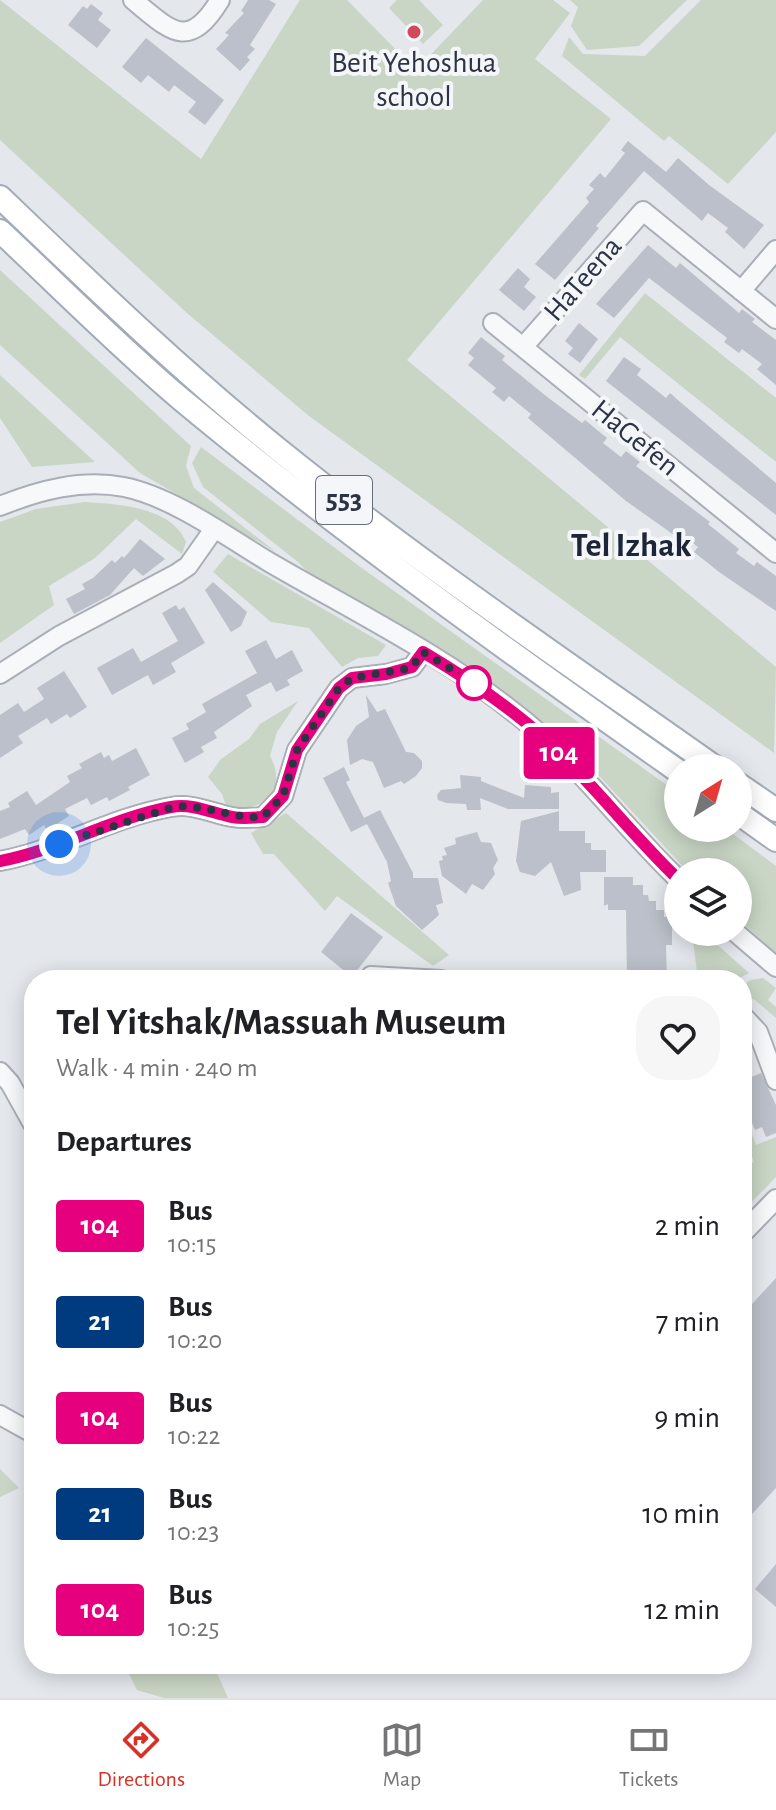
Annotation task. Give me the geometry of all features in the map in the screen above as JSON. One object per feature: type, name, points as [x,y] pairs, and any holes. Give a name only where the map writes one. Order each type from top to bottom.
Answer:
[{"type":"main road","name":"553","points":[[0,197],[176,364],[278,449],[428,564],[696,754]]},
{"type":"main road","name":"553","points":[[0,231],[180,398],[248,453],[410,580],[664,761]]},
{"type":"main road","points":[[752,794],[776,810]]},
{"type":"main road","points":[[752,823],[776,840]]},
{"type":"street","points":[[133,0],[167,27],[180,32],[202,26],[220,0]]},
{"type":"street","name":"HaTeena","points":[[523,347],[643,211],[741,291]]},
{"type":"street","points":[[776,250],[741,291],[776,319]]},
{"type":"street","name":"HaGefen","points":[[493,323],[776,553]]},
{"type":"street","points":[[0,506],[45,490],[75,485],[126,488],[161,500],[488,693],[566,759],[664,864]]},
{"type":"street","points":[[0,674],[59,636],[188,566],[214,529]]},
{"type":"street","points":[[0,861],[24,857],[141,815],[173,807],[186,805],[232,817],[263,817],[283,796],[297,750],[339,688],[352,678],[412,667],[423,652]]},
{"type":"street","points":[[751,946],[776,967]]},
{"type":"street","points":[[752,1026],[758,1032],[776,1080]]},
{"type":"street","points":[[0,1072],[24,1108]]},
{"type":"street","points":[[752,1224],[776,1199]]},
{"type":"street","points":[[0,1415],[24,1428]]},
{"type":"green space","points":[[0,0],[201,159],[300,0],[347,0],[416,70],[483,0],[553,0],[570,13],[535,59],[611,119],[407,360],[776,667],[774,753],[309,416],[188,314],[0,140]]},
{"type":"green space","points":[[397,0],[419,0],[443,25],[423,44],[389,8]]},
{"type":"green space","points":[[570,0],[687,0],[639,46],[587,50],[571,26],[578,7]]},
{"type":"green space","points":[[701,0],[776,0],[776,132],[728,184],[669,136],[664,141],[562,56],[569,37],[583,54],[645,56]]},
{"type":"green space","points":[[0,270],[191,446],[186,466],[194,488],[276,552],[140,473],[0,345]]},
{"type":"green space","points":[[645,293],[776,398],[776,462],[620,337],[585,379],[579,375]]},
{"type":"green space","points":[[0,375],[95,462],[32,467],[0,418]]},
{"type":"green space","points":[[201,447],[359,566],[664,783],[664,842],[744,842],[776,866],[776,953],[752,932],[752,858],[675,858],[591,767],[523,705],[471,667],[317,582],[298,562],[203,487],[192,463]]},
{"type":"green space","points":[[85,502],[128,506],[157,514],[179,530],[186,542],[182,554],[136,519],[95,558],[49,586],[54,605],[0,643],[0,522],[36,509]]},
{"type":"green space","points":[[228,554],[386,645],[378,656],[358,658],[342,667],[309,628],[271,622],[213,572]]},
{"type":"green space","points":[[298,701],[277,732],[270,756],[276,780],[268,798],[250,807],[226,806],[222,794],[208,777],[221,759],[249,739],[260,724]]},
{"type":"green space","points":[[286,813],[449,955],[433,966],[337,896],[325,911],[274,854],[263,854],[251,833]]},
{"type":"green space","points":[[694,946],[719,946],[746,970],[697,970]]},
{"type":"green space","points":[[763,978],[776,988],[768,1000],[776,1007],[776,1018],[752,999],[752,980]]},
{"type":"green space","points":[[752,1134],[756,1145],[776,1137],[776,1177],[752,1202],[752,1163]]},
{"type":"green space","points":[[0,1469],[19,1488],[0,1497]]},
{"type":"green space","points":[[129,1674],[217,1674],[228,1698],[164,1698],[137,1690]]},
{"type":"building","points":[[248,0],[269,0],[276,4],[250,45],[255,49],[247,57],[250,60],[240,71],[216,49],[229,35],[225,33],[244,13],[241,11]]},
{"type":"building","points":[[91,4],[103,13],[98,20],[111,30],[97,48],[68,25],[83,6],[87,9]]},
{"type":"building","points":[[146,38],[224,100],[205,125],[188,112],[196,102],[174,85],[169,92],[148,75],[141,83],[122,67]]},
{"type":"building","points":[[628,141],[666,172],[678,158],[764,225],[744,249],[725,232],[728,228],[708,213],[702,221],[644,171],[555,280],[535,264],[589,202],[586,198],[594,189],[589,185],[600,173],[605,178],[625,153],[621,150]]},
{"type":"building","points":[[648,245],[676,268],[680,263],[739,313],[742,309],[755,319],[752,322],[776,340],[776,385],[757,369],[762,364],[742,349],[739,353],[724,342],[727,338],[649,278],[614,318],[596,304]]},
{"type":"building","points":[[518,268],[530,279],[524,287],[536,297],[524,311],[499,290]]},
{"type":"building","points":[[579,323],[598,339],[580,363],[568,354],[573,348],[565,341]]},
{"type":"building","points":[[481,337],[505,356],[502,360],[546,396],[607,438],[603,443],[621,457],[626,451],[640,462],[636,466],[710,522],[708,524],[739,549],[736,553],[754,566],[757,562],[776,576],[776,611],[694,552],[698,547],[677,531],[674,535],[626,501],[528,418],[531,414],[509,396],[504,402],[492,392],[496,388],[468,365],[474,358],[468,353]]},
{"type":"building","points":[[624,357],[641,369],[637,375],[666,398],[670,393],[776,483],[776,515],[606,381]]},
{"type":"building","points":[[140,539],[165,559],[143,576],[134,568],[110,595],[74,614],[66,599],[85,589],[82,584],[112,560],[115,563],[122,556],[124,558]]},
{"type":"building","points":[[213,582],[247,612],[241,626],[231,632],[205,590]]},
{"type":"building","points":[[176,605],[179,610],[184,607],[205,643],[171,663],[176,672],[153,685],[148,675],[112,695],[97,668],[133,648],[141,662],[178,641],[162,613]]},
{"type":"building","points":[[266,640],[276,659],[292,650],[303,671],[287,680],[290,685],[276,692],[271,682],[246,695],[252,706],[214,732],[217,738],[201,747],[204,752],[185,763],[172,738],[189,729],[186,724],[206,712],[202,704],[257,673],[245,651]]},
{"type":"building","points":[[64,671],[87,707],[70,718],[67,714],[51,724],[47,718],[18,736],[23,743],[0,758],[0,715],[18,703],[24,712],[44,699],[37,688]]},
{"type":"building","points":[[366,695],[377,712],[385,709],[406,752],[414,753],[422,761],[422,768],[416,776],[404,784],[401,781],[384,788],[373,762],[362,759],[350,765],[347,740],[356,726],[369,717]]},
{"type":"building","points":[[136,748],[150,775],[128,787],[130,790],[109,801],[107,797],[91,805],[87,798],[65,809],[69,816],[47,830],[44,825],[29,835],[25,829],[0,839],[0,811],[10,807],[8,803],[27,791],[36,805],[70,782],[67,776],[82,768],[79,764],[101,752],[104,758],[109,755],[112,761]]},
{"type":"building","points":[[344,767],[350,780],[346,782],[364,818],[380,810],[413,878],[438,878],[443,903],[436,905],[439,915],[422,930],[396,906],[388,883],[391,881],[387,862],[367,824],[351,832],[323,778]]},
{"type":"building","points":[[460,775],[481,777],[481,781],[524,798],[525,785],[551,787],[551,793],[559,792],[559,809],[508,809],[480,798],[481,810],[467,810],[466,804],[438,800],[441,790],[461,788]]},
{"type":"building","points":[[559,811],[559,831],[585,831],[585,843],[591,843],[591,850],[606,850],[606,872],[580,872],[581,890],[564,896],[551,862],[535,876],[520,872],[516,861],[521,821]]},
{"type":"building","points":[[477,832],[481,842],[491,843],[498,860],[493,868],[495,874],[483,890],[472,884],[466,894],[442,876],[439,861],[447,855],[444,848],[456,844],[455,838]]},
{"type":"building","points":[[604,877],[633,877],[633,885],[643,885],[643,895],[648,895],[649,901],[656,901],[656,910],[664,910],[667,970],[627,970],[626,910],[608,910],[608,904],[604,906]]},
{"type":"building","points":[[351,913],[383,937],[357,970],[343,970],[321,952]]},
{"type":"building","points":[[761,1073],[776,1105],[776,1133],[766,1137],[762,1127],[755,1130],[752,1123],[752,1077]]},
{"type":"building","points":[[776,1278],[776,1488],[752,1514],[752,1304]]},
{"type":"building","points":[[776,1564],[776,1607],[755,1589]]},
{"type":"bus line","name":"104","points":[[0,861],[24,857],[141,815],[173,807],[186,805],[232,817],[263,817],[283,796],[291,761],[330,697],[346,680],[412,667],[423,652],[488,693],[546,740],[664,865]]},
{"type":"place","name":"Beit Yehoshua school","points":[[414,32]]},
{"type":"district","name":"Tel Izhak","points":[[631,546]]},
{"type":"route","points":[[59,844],[141,815],[186,805],[232,817],[263,817],[283,796],[291,761],[330,697],[346,680],[412,667],[423,652],[474,683]]}]
